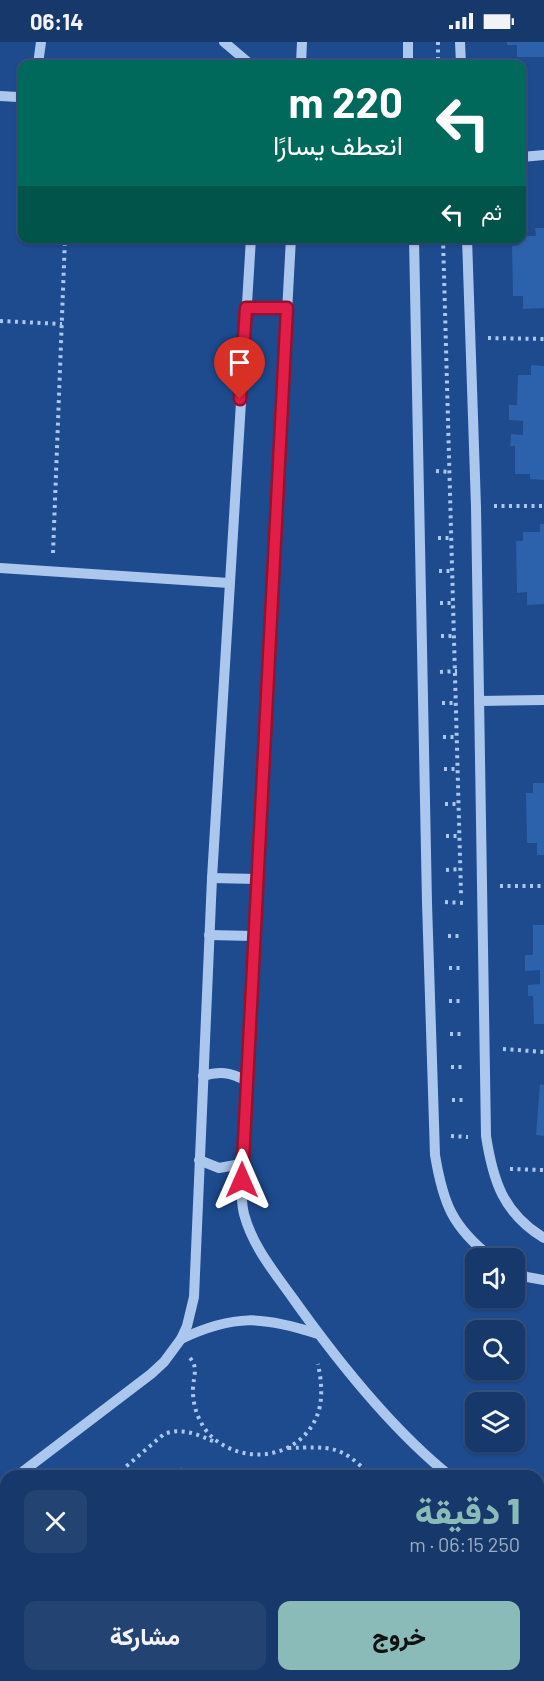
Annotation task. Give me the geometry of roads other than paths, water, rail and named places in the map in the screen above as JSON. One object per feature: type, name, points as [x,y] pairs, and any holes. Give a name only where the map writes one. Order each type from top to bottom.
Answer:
[{"type":"street","points":[[39,60],[41,42]]},
{"type":"street","points":[[224,42],[245,60]]},
{"type":"street","points":[[301,60],[302,42]]},
{"type":"street","points":[[408,42],[408,60]]},
{"type":"street","points":[[460,42],[461,60]]},
{"type":"street","points":[[0,96],[18,97]]},
{"type":"street","points":[[526,157],[544,155]]},
{"type":"street","points":[[25,1470],[164,1362],[181,1339],[187,1326],[194,1297],[212,878],[228,583],[251,243]]},
{"type":"street","points":[[291,243],[241,1164],[243,1212],[249,1230],[269,1266],[327,1347],[400,1429],[444,1470]]},
{"type":"street","points":[[414,243],[421,671],[435,1137],[440,1187],[453,1217],[472,1243],[479,1248]]},
{"type":"street","points":[[467,243],[476,507],[486,1136],[491,1169],[500,1193],[513,1214],[544,1238]]},
{"type":"street","points":[[246,308],[287,308]]},
{"type":"street","points":[[0,568],[228,583]]},
{"type":"street","points":[[479,701],[544,700]]},
{"type":"street","points":[[212,878],[257,879]]},
{"type":"street","points":[[209,935],[254,936]]},
{"type":"street","points":[[203,1076],[225,1072],[246,1080]]},
{"type":"street","points":[[199,1160],[219,1168],[241,1164]]},
{"type":"street","points":[[525,1276],[544,1280]]},
{"type":"street","points":[[181,1339],[207,1327],[234,1321],[261,1320],[288,1324],[318,1334]]}]
